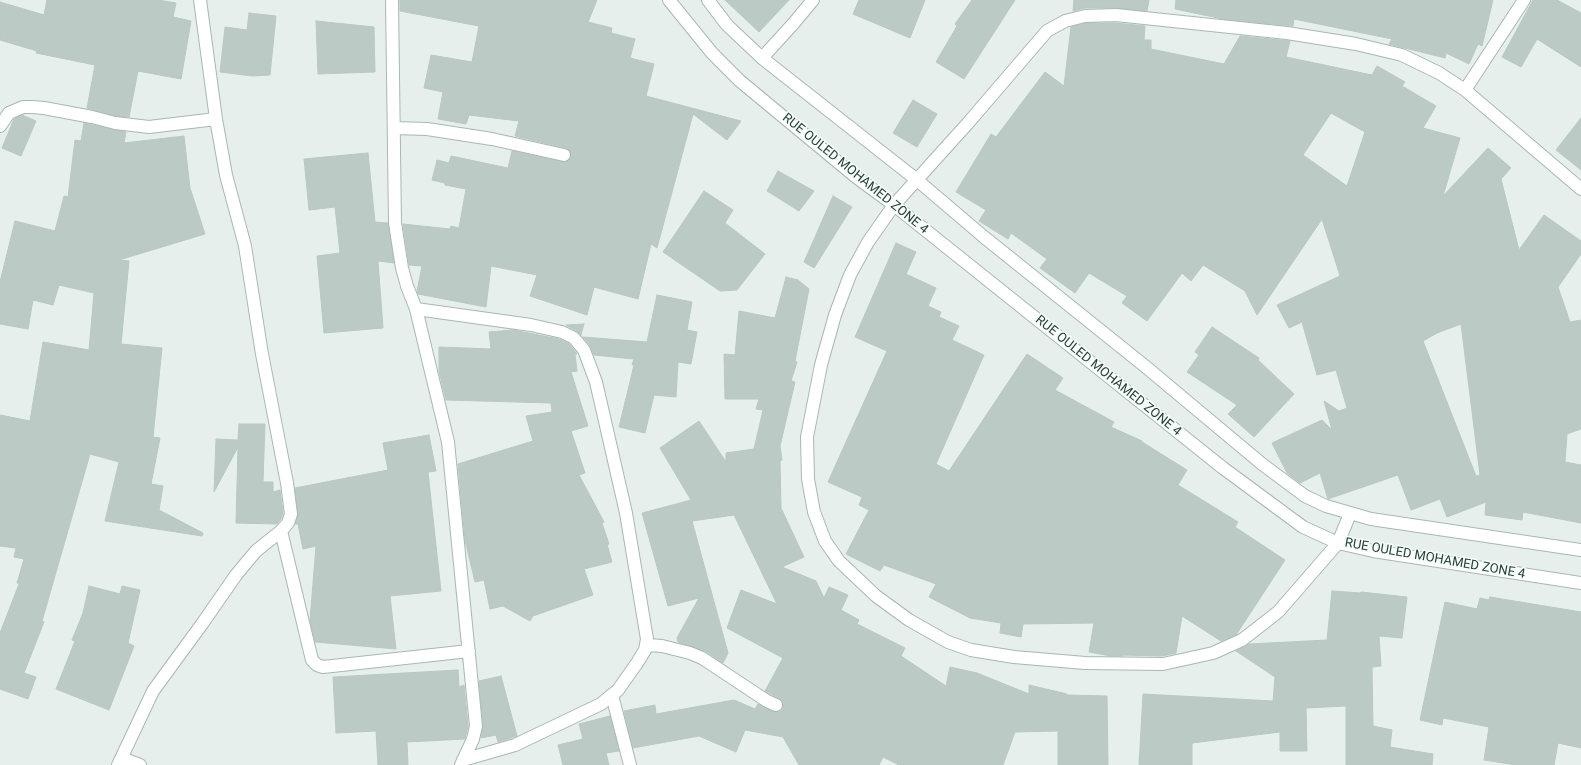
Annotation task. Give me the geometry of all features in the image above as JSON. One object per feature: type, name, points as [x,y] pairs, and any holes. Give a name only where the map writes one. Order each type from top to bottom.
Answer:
[{"type":"street","points":[[140,765],[120,762],[153,691],[236,575],[256,550],[281,531],[288,523],[291,514],[287,483],[262,354],[245,246],[226,174],[211,92],[200,0]]},
{"type":"street","points":[[392,0],[395,223],[402,268],[416,309],[448,442],[476,726],[473,739],[462,762]]},
{"type":"street","name":"RUE OULED MOHAMED ZONE 4","points":[[669,0],[712,53],[740,81],[856,178],[894,205],[1223,468],[1303,527],[1338,543],[1373,551],[1581,583]]},
{"type":"street","points":[[708,0],[727,25],[762,58],[917,180],[984,237],[1146,367],[1262,464],[1305,496],[1326,506],[1350,514],[1395,524],[1581,550]]},
{"type":"street","points":[[762,58],[813,0]]},
{"type":"street","points":[[1465,90],[1524,0]]},
{"type":"street","points":[[1350,514],[1338,543],[1278,612],[1242,640],[1213,653],[1163,664],[1085,663],[1014,657],[971,650],[948,642],[909,620],[876,596],[839,562],[825,541],[814,512],[808,479],[807,436],[821,365],[835,315],[850,275],[868,242],[894,205],[973,118],[1047,31],[1065,21],[1085,16],[1116,15],[1287,33],[1356,44],[1402,55],[1439,72],[1465,90],[1581,189]]},
{"type":"street","points":[[0,126],[9,113],[23,107],[44,108],[115,123],[149,127],[216,119]]},
{"type":"street","points":[[394,128],[427,129],[492,139],[564,155]]},
{"type":"street","points":[[416,309],[531,325],[562,332],[574,338],[584,350],[596,382],[626,513],[646,645],[637,663],[612,695],[601,704],[514,745],[462,762]]},
{"type":"street","points":[[281,531],[312,660],[317,665],[323,667],[469,651]]},
{"type":"street","points":[[646,645],[673,648],[702,658],[767,701],[776,705]]},
{"type":"street","points":[[612,695],[630,765]]},
{"type":"building","points":[[47,0],[158,0],[176,3],[173,17],[191,21],[181,79],[138,71],[129,117],[116,116],[87,108],[95,65],[36,53],[37,51],[0,40],[0,2],[44,15]]},
{"type":"building","points":[[400,0],[597,0],[588,22],[612,28],[611,33],[635,39],[630,58],[654,64],[646,96],[741,121],[727,140],[693,114],[657,248],[651,244],[638,299],[594,287],[587,315],[530,296],[537,275],[491,266],[486,307],[418,294],[417,291],[422,266],[409,265],[403,224],[450,229],[451,226],[459,228],[466,189],[445,185],[445,183],[432,180],[437,160],[449,163],[451,156],[508,168],[512,151],[563,162],[569,160],[571,153],[566,148],[515,136],[519,121],[469,115],[466,124],[438,119],[443,92],[424,88],[431,55],[472,62],[479,26],[400,11]]},
{"type":"building","points":[[725,0],[789,0],[759,32]]},
{"type":"building","points":[[859,0],[925,0],[910,38],[853,14]]},
{"type":"building","points":[[972,0],[1015,0],[964,79],[936,62],[957,26],[955,24]]},
{"type":"building","points":[[1074,0],[1149,0],[1147,11],[1116,8],[1085,8],[1073,11]]},
{"type":"building","points":[[1176,0],[1493,0],[1482,46],[1478,44],[1469,64],[1446,53],[1445,58],[1389,44],[1392,39],[1294,19],[1293,26],[1223,19],[1175,9]]},
{"type":"building","points":[[1533,0],[1557,0],[1581,13],[1581,67],[1537,39],[1521,67],[1502,57]]},
{"type":"building","points":[[249,13],[276,16],[270,75],[252,76],[220,72],[225,27],[247,30]]},
{"type":"building","points":[[316,21],[374,27],[375,72],[318,74]]},
{"type":"building","points":[[1086,23],[1116,23],[1145,26],[1144,40],[1151,40],[1151,49],[1224,64],[1240,36],[1290,41],[1286,57],[1372,75],[1377,66],[1405,82],[1402,86],[1436,106],[1423,128],[1460,138],[1443,196],[1488,148],[1511,168],[1501,179],[1519,250],[1544,215],[1581,241],[1581,254],[1558,287],[1570,322],[1581,320],[1581,429],[1567,434],[1565,462],[1581,465],[1581,523],[1523,512],[1522,520],[1485,515],[1486,502],[1447,517],[1440,499],[1411,510],[1398,475],[1328,499],[1320,473],[1300,483],[1287,473],[1272,443],[1322,420],[1332,430],[1324,401],[1339,411],[1347,408],[1336,370],[1317,375],[1302,322],[1289,328],[1277,305],[1340,276],[1322,219],[1257,315],[1245,291],[1203,265],[1191,281],[1182,273],[1147,321],[1122,303],[1127,296],[1089,273],[1075,293],[1040,268],[1047,259],[1011,233],[1008,239],[979,221],[986,210],[956,192],[991,134],[996,137],[1045,72],[1064,86],[1071,27]],"holes":[[[1331,113],[1365,132],[1347,186],[1303,155]],[[1461,324],[1480,475],[1476,476],[1423,341],[1437,333]]]},
{"type":"building","points":[[913,100],[937,114],[917,147],[893,133]]},
{"type":"building","points":[[22,115],[36,121],[21,156],[2,148],[14,119]]},
{"type":"building","points":[[1581,118],[1581,170],[1556,150]]},
{"type":"building","points":[[84,123],[126,132],[124,143],[184,136],[190,188],[205,234],[119,260],[129,261],[121,344],[162,348],[153,437],[160,438],[151,484],[163,486],[159,510],[203,533],[202,536],[105,521],[119,462],[90,454],[42,621],[44,622],[24,673],[36,677],[28,699],[0,689],[0,633],[19,584],[17,583],[24,559],[14,557],[16,548],[0,546],[0,415],[30,421],[43,342],[89,350],[94,293],[59,285],[53,305],[33,300],[28,329],[0,324],[0,282],[15,221],[55,231],[64,196],[68,197],[75,140],[81,141]]},
{"type":"building","points":[[368,153],[375,222],[388,223],[394,263],[378,261],[383,328],[324,333],[317,256],[340,253],[335,207],[309,210],[304,159]]},
{"type":"building","points":[[778,171],[814,191],[799,211],[767,191]]},
{"type":"building","points":[[704,191],[733,210],[725,223],[765,254],[737,290],[720,291],[663,252]]},
{"type":"building","points":[[833,196],[852,207],[814,268],[804,262]]},
{"type":"building","points":[[896,243],[916,252],[906,274],[936,288],[928,306],[941,312],[939,317],[959,326],[952,340],[984,355],[936,464],[949,471],[1027,354],[1063,378],[1055,390],[1114,422],[1111,427],[1142,441],[1187,470],[1178,485],[1238,522],[1235,527],[1285,560],[1236,635],[1221,641],[1182,616],[1176,653],[1162,656],[1111,656],[1089,652],[1094,623],[1023,624],[1021,637],[1000,633],[1001,623],[970,618],[929,597],[936,584],[884,565],[880,571],[846,554],[869,510],[859,505],[862,497],[828,482],[887,351],[855,337]]},
{"type":"building","points":[[786,277],[798,280],[809,289],[795,361],[797,362],[791,381],[795,382],[780,446],[782,460],[780,461],[781,508],[804,557],[782,567],[816,581],[824,598],[829,587],[848,595],[841,610],[859,620],[857,624],[905,648],[901,656],[946,686],[950,667],[977,673],[1029,694],[1029,685],[1067,695],[1107,696],[1108,765],[1058,765],[1058,731],[1015,732],[1003,765],[899,765],[883,757],[879,765],[799,765],[783,737],[745,730],[736,752],[699,736],[633,748],[624,711],[655,705],[656,714],[734,700],[755,709],[758,704],[776,712],[781,711],[783,708],[782,700],[765,691],[783,658],[727,628],[741,590],[777,604],[734,515],[692,521],[728,653],[723,663],[705,651],[678,642],[677,638],[699,598],[668,606],[642,513],[691,500],[660,448],[699,421],[726,462],[726,453],[754,449],[763,410],[756,409],[759,399],[725,399],[724,354],[735,355],[739,311],[775,318]]},
{"type":"building","points":[[657,295],[692,302],[687,330],[697,332],[691,364],[678,362],[676,397],[654,395],[645,433],[619,427],[634,365],[632,365],[634,359],[594,355],[590,345],[583,337],[647,342]]},
{"type":"building","points":[[584,324],[581,335],[566,325]]},
{"type":"building","points":[[1212,327],[1259,358],[1258,360],[1294,394],[1254,437],[1228,414],[1237,405],[1187,372],[1199,355],[1195,352]]},
{"type":"building","points":[[513,330],[559,339],[569,344],[577,354],[575,354],[577,371],[571,372],[588,426],[571,431],[585,473],[579,475],[604,522],[602,523],[609,544],[607,544],[612,562],[584,569],[593,595],[533,616],[530,621],[503,606],[490,609],[484,580],[475,582],[465,540],[458,464],[533,441],[526,416],[552,412],[551,403],[446,400],[439,371],[439,347],[491,349],[489,332]]},
{"type":"building","points":[[239,424],[265,424],[263,482],[273,482],[273,492],[280,490],[283,513],[277,524],[236,523],[238,447],[214,492],[216,439],[238,440]]},
{"type":"building","points":[[429,435],[436,471],[428,472],[441,591],[390,596],[396,649],[315,642],[310,620],[316,546],[303,549],[298,524],[295,524],[298,513],[295,488],[388,470],[383,443]]},
{"type":"building","points":[[89,586],[120,594],[122,586],[140,590],[128,643],[134,646],[109,710],[56,689],[75,641],[72,640],[83,613]]},
{"type":"building","points":[[1332,591],[1361,592],[1407,597],[1402,638],[1379,636],[1381,666],[1372,667],[1373,726],[1392,730],[1390,747],[1433,754],[1432,765],[1346,765],[1346,706],[1306,708],[1307,751],[1280,751],[1280,732],[1192,743],[1192,765],[1139,765],[1143,694],[1273,701],[1275,677],[1236,651],[1249,644],[1327,640]]},
{"type":"building","points":[[1490,597],[1581,612],[1581,748],[1558,743],[1554,765],[1516,765],[1484,760],[1489,727],[1443,718],[1442,725],[1420,720],[1445,602],[1477,609],[1480,598],[1489,600]]},
{"type":"building","points":[[458,670],[459,687],[464,685],[468,726],[465,739],[407,742],[408,765],[378,765],[376,731],[336,733],[333,677]]},
{"type":"building","points":[[501,676],[517,736],[498,742],[496,735],[481,738],[483,726],[479,681]]},
{"type":"building","points":[[610,716],[619,751],[606,753],[609,765],[563,765],[558,745],[583,739],[579,724]]}]
